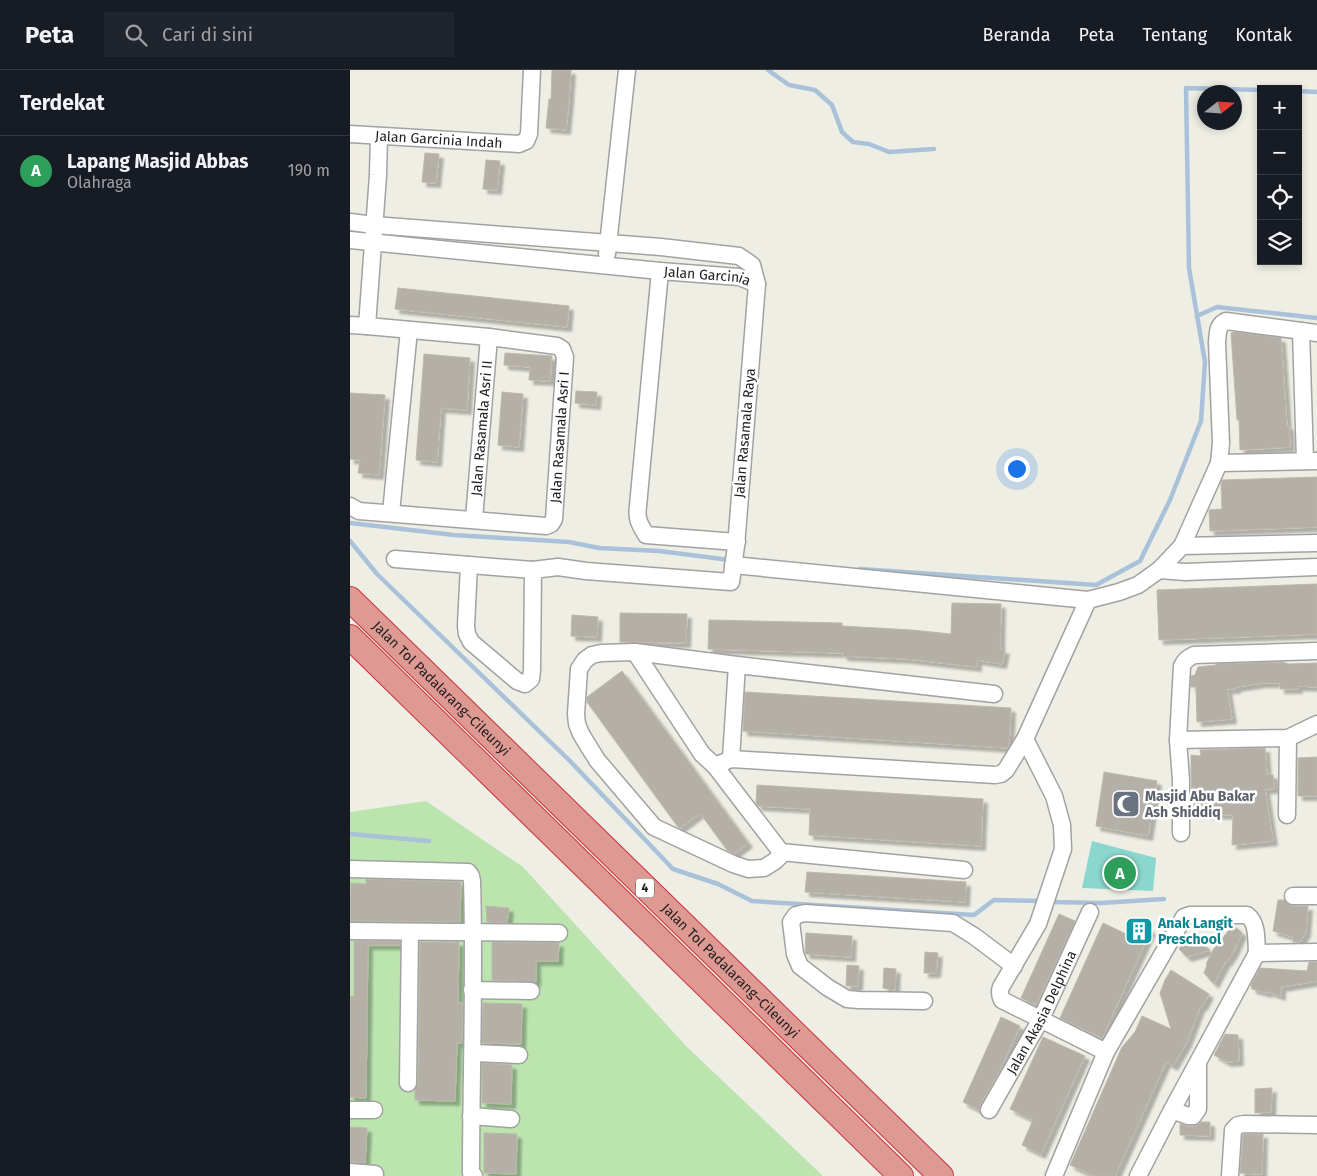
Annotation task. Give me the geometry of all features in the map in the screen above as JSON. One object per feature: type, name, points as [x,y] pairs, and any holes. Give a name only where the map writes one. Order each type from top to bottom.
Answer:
[{"type":"highway","name":"Jalan Tol Padalarang–Cileunyi","points":[[350,599],[941,1176]]},
{"type":"highway","name":"Jalan Tol Padalarang–Cileunyi","points":[[350,637],[901,1176]]},
{"type":"street","name":"Jalan Garcinia Indah","points":[[350,134],[519,144],[526,141],[529,134],[532,70]]},
{"type":"street","points":[[607,266],[627,70]]},
{"type":"street","points":[[367,326],[380,136]]},
{"type":"street","name":"Jalan Garcinia","points":[[350,222],[739,256],[752,265],[757,284]]},
{"type":"street","name":"Jalan Garcinia","points":[[350,240],[607,266],[739,277],[757,284]]},
{"type":"street","points":[[660,271],[637,515],[639,524],[646,535],[735,554],[1088,600],[1119,592],[1138,586],[1160,570],[1182,546],[1219,463],[1222,443],[1217,342],[1218,329],[1221,323],[1226,321],[1309,332],[1311,461],[1219,463]]},
{"type":"street","name":"Jalan Rasamala Raya","points":[[533,570],[558,567],[586,571],[731,582],[735,554],[757,284]]},
{"type":"street","points":[[350,325],[489,338]]},
{"type":"street","points":[[390,513],[409,330]]},
{"type":"street","name":"Jalan Rasamala Asri I","points":[[474,520],[546,526],[551,524],[554,519],[564,357],[562,349],[557,346],[489,338]]},
{"type":"street","name":"Jalan Rasamala Asri II","points":[[474,520],[489,338]]},
{"type":"street","points":[[350,506],[359,512],[474,520]]},
{"type":"street","points":[[1182,546],[1317,543]]},
{"type":"street","points":[[395,559],[533,570],[532,670],[531,679],[525,684],[517,681],[471,642],[467,634],[469,565]]},
{"type":"street","points":[[1160,570],[1185,572],[1317,567]]},
{"type":"street","points":[[714,766],[731,759],[1001,774],[1006,770],[1025,738],[1088,600]]},
{"type":"street","points":[[1181,833],[1181,780],[1178,740],[1182,666],[1184,662],[1194,656],[1317,651]]},
{"type":"street","points":[[635,652],[702,754],[714,766],[783,853],[964,870]]},
{"type":"street","points":[[783,853],[764,868],[748,869],[654,828],[596,760],[581,734],[576,714],[579,669],[585,660],[592,655],[600,653],[635,652],[994,694]]},
{"type":"street","points":[[731,759],[737,665]]},
{"type":"street","points":[[1178,740],[1288,738],[1317,724]]},
{"type":"street","points":[[1025,738],[1054,796],[1062,825],[1063,849],[1038,924],[1001,987],[1000,994],[1002,1000],[1106,1052]]},
{"type":"street","points":[[1287,815],[1288,738]]},
{"type":"street","points":[[350,869],[468,872],[471,876],[474,932],[471,1116],[472,1174],[474,1176]]},
{"type":"street","points":[[1293,896],[1317,896]]},
{"type":"street","name":"Jalan Akasia Delphina","points":[[989,1110],[1041,1019],[1090,912]]},
{"type":"street","points":[[924,1001],[847,999],[800,966],[795,954],[791,922],[796,915],[805,913],[954,923],[1014,966]]},
{"type":"street","points":[[1054,1176],[1106,1052],[1184,917],[1190,914],[1247,915],[1252,918],[1255,925],[1257,953],[1138,1176]]},
{"type":"street","points":[[350,931],[559,932]]},
{"type":"street","points":[[408,1083],[410,932]]},
{"type":"street","points":[[1257,953],[1317,952]]},
{"type":"street","points":[[472,990],[531,991]]},
{"type":"street","points":[[473,1053],[519,1055]]},
{"type":"street","points":[[1172,1110],[1188,1116],[1193,1116],[1196,1113],[1198,1109],[1198,1063]]},
{"type":"street","points":[[350,1110],[374,1110]]},
{"type":"street","points":[[471,1116],[511,1119]]},
{"type":"street","points":[[1230,1176],[1233,1130],[1238,1125],[1317,1125]]},
{"type":"street","points":[[350,1172],[375,1174]]},
{"type":"green space","points":[[426,801],[523,867],[686,1046],[823,1176],[350,1176],[350,812]]},
{"type":"shaded area","points":[[1092,841],[1156,858],[1153,891],[1082,888]]},
{"type":"building","points":[[552,70],[571,70],[566,130],[546,128],[549,99],[551,99]]},
{"type":"building","points":[[425,153],[439,154],[436,183],[422,182]]},
{"type":"building","points":[[486,160],[500,161],[497,190],[483,189]]},
{"type":"building","points":[[398,288],[569,306],[567,327],[395,309]]},
{"type":"building","points":[[1231,333],[1281,338],[1290,447],[1240,450]]},
{"type":"building","points":[[505,353],[552,356],[550,381],[529,380],[530,367],[504,365]]},
{"type":"building","points":[[424,354],[470,358],[467,410],[441,408],[437,462],[416,460]]},
{"type":"building","points":[[576,391],[597,392],[596,405],[575,403]]},
{"type":"building","points":[[502,392],[523,394],[519,447],[498,445]]},
{"type":"building","points":[[350,393],[385,395],[379,475],[358,473],[360,460],[350,459]]},
{"type":"building","points":[[1317,477],[1317,527],[1210,531],[1209,510],[1222,509],[1222,480]]},
{"type":"building","points":[[1317,584],[1317,634],[1159,640],[1157,590]]},
{"type":"building","points":[[952,603],[1001,604],[1000,649],[1005,650],[1002,664],[977,660],[977,667],[907,659],[843,656],[843,653],[708,649],[709,620],[842,623],[842,626],[951,634]]},
{"type":"building","points":[[620,613],[687,614],[686,643],[620,642]]},
{"type":"building","points":[[572,615],[598,617],[597,637],[571,636]]},
{"type":"building","points":[[1282,662],[1289,664],[1317,663],[1317,687],[1298,686],[1298,689],[1280,689],[1280,683],[1262,683],[1236,687],[1236,689],[1227,689],[1232,719],[1197,722],[1196,687],[1191,687],[1191,676],[1195,675],[1198,667],[1216,664]]},
{"type":"building","points":[[622,671],[748,843],[734,854],[727,850],[700,813],[680,828],[678,827],[587,702],[587,697]]},
{"type":"building","points":[[745,692],[1011,708],[1009,746],[1008,748],[743,731]]},
{"type":"building","points":[[1265,748],[1267,774],[1273,775],[1274,789],[1265,789],[1273,841],[1232,845],[1233,815],[1194,813],[1191,755],[1201,756],[1200,750]]},
{"type":"building","points":[[1317,757],[1317,796],[1298,796],[1298,758]]},
{"type":"building","name":"Masjid Abu Bakar Ash Shiddiq","points":[[1104,772],[1157,781],[1148,836],[1096,826]]},
{"type":"building","points":[[757,785],[983,799],[981,846],[809,835],[810,809],[758,806],[756,803]]},
{"type":"building","points":[[807,872],[966,882],[965,902],[805,892]]},
{"type":"building","points":[[366,879],[461,882],[460,922],[350,921],[351,883],[366,884]]},
{"type":"building","points":[[1278,900],[1284,900],[1293,906],[1308,906],[1306,932],[1300,942],[1293,942],[1293,937],[1273,931]]},
{"type":"building","points":[[486,906],[509,908],[507,923],[487,922]]},
{"type":"building","points":[[1059,914],[1075,921],[1036,1005],[1021,998]]},
{"type":"building","points":[[1132,921],[1151,930],[1102,1038],[1060,1018],[1103,923],[1126,934]]},
{"type":"building","points":[[1233,925],[1242,933],[1234,951],[1226,961],[1214,984],[1204,973],[1206,964],[1213,950]]},
{"type":"building","points":[[806,933],[852,936],[851,957],[806,954]]},
{"type":"building","points":[[1189,935],[1210,950],[1187,957],[1179,949]]},
{"type":"building","points":[[354,941],[400,941],[400,945],[368,945],[366,1098],[350,1097],[350,996],[354,996]]},
{"type":"building","points":[[420,942],[459,942],[458,1003],[463,1003],[462,1043],[457,1043],[455,1101],[415,1100],[415,1089],[418,1083]]},
{"type":"building","points":[[492,942],[559,943],[558,961],[536,961],[536,982],[492,980]]},
{"type":"building","points":[[925,952],[938,953],[936,973],[924,973]]},
{"type":"building","points":[[1309,962],[1317,962],[1317,981],[1281,987],[1281,996],[1267,991],[1267,993],[1252,989],[1251,985],[1260,968],[1307,971]]},
{"type":"building","points":[[847,965],[859,966],[858,986],[846,986]]},
{"type":"building","points":[[884,968],[896,969],[895,990],[883,988]]},
{"type":"building","points":[[1171,970],[1209,994],[1202,1007],[1201,1005],[1187,1042],[1173,1066],[1166,1062],[1115,1176],[1094,1176],[1070,1165],[1122,1047],[1135,1032],[1142,1016],[1171,1029],[1160,993]]},
{"type":"building","points":[[483,1003],[522,1004],[521,1044],[482,1043]]},
{"type":"building","points":[[1001,1017],[1020,1026],[979,1110],[963,1102]]},
{"type":"building","points":[[1225,1034],[1238,1035],[1239,1061],[1227,1062],[1214,1055]]},
{"type":"building","points":[[1043,1037],[1085,1056],[1041,1154],[1022,1145],[1033,1120],[1010,1109]]},
{"type":"building","points":[[482,1063],[512,1065],[511,1104],[482,1103]]},
{"type":"building","points":[[1272,1088],[1271,1112],[1255,1113],[1255,1089]]},
{"type":"building","points":[[1201,1122],[1210,1122],[1210,1136],[1180,1135],[1180,1124],[1193,1126]]},
{"type":"building","points":[[350,1127],[367,1128],[365,1163],[350,1162]]},
{"type":"building","points":[[484,1133],[517,1134],[516,1174],[484,1173]]},
{"type":"building","points":[[1243,1134],[1263,1134],[1262,1174],[1240,1173]]},
{"type":"waterway","points":[[768,70],[789,85],[815,90],[832,105],[842,132],[853,142],[869,144],[889,152],[934,149]]},
{"type":"waterway","points":[[860,569],[1096,585],[1140,561],[1170,500],[1201,421],[1205,362],[1189,268],[1186,88],[1257,90]]},
{"type":"waterway","points":[[1302,91],[1317,92]]},
{"type":"waterway","points":[[1197,316],[1217,307],[1317,318]]},
{"type":"waterway","points":[[350,523],[454,535],[569,542],[599,548],[659,551],[730,560]]},
{"type":"waterway","points":[[350,541],[377,574],[569,760],[673,869],[718,884],[752,901],[974,915],[994,900],[1042,901]]},
{"type":"waterway","points":[[350,834],[429,841]]},
{"type":"waterway","points":[[1050,902],[1101,903],[1164,899]]},
{"type":"place","name":"Masjid Abu Bakar Ash Shiddiq","points":[[1126,804]]},
{"type":"place","name":"Lapang Masjid Abbas","points":[[1120,873]]},
{"type":"place","name":"Anak Langit Preschool","points":[[1139,931]]}]
